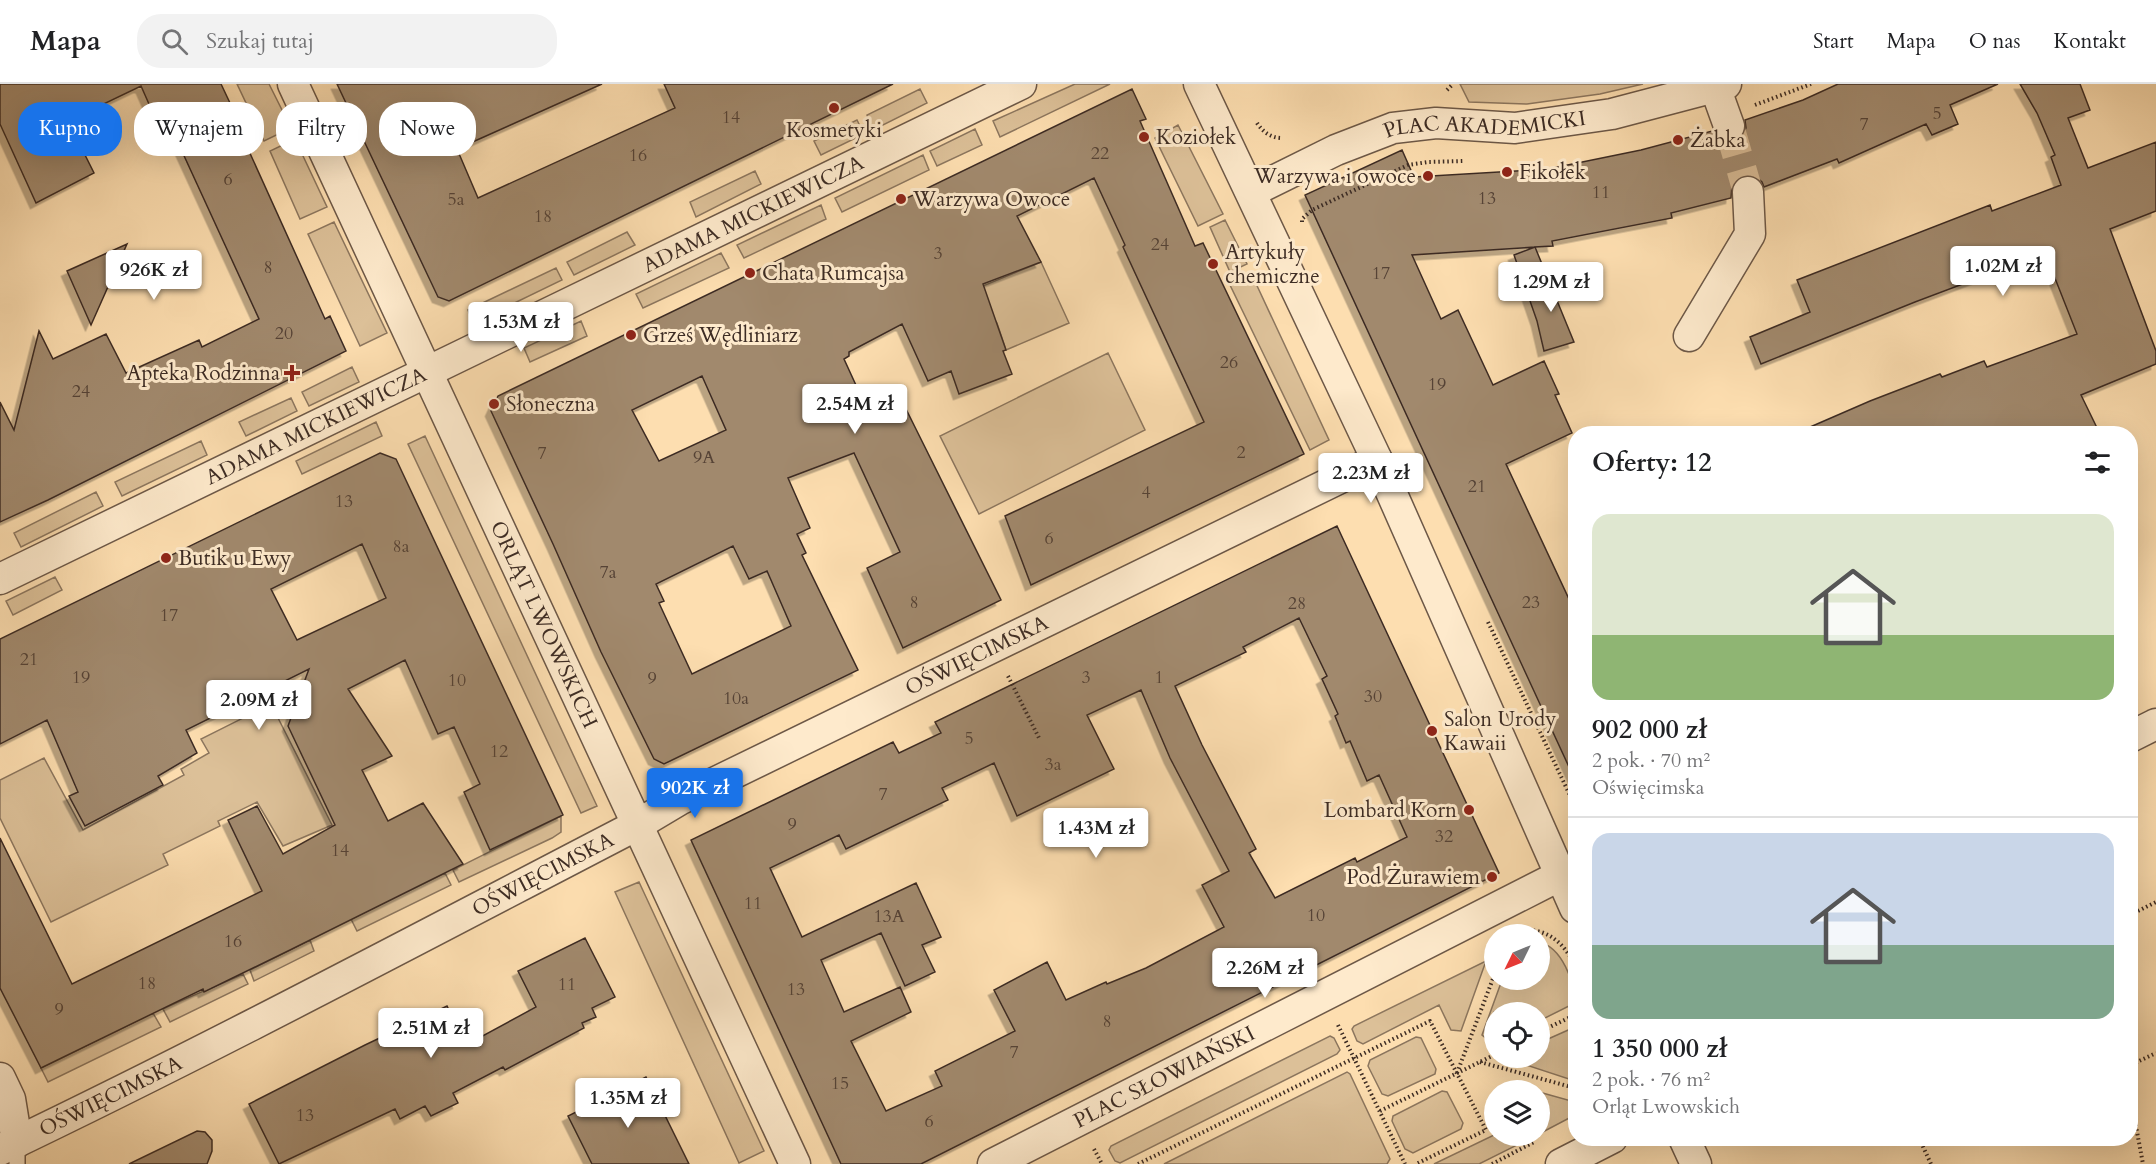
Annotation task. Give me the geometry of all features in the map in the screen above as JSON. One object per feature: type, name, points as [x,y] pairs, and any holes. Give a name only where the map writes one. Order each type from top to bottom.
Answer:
[{"type":"street","name":"ORLĄT LWOWSKICH","points":[[293,84],[795,1164]]},
{"type":"street","name":"ADAMA MICKIEWICZA","points":[[0,579],[1021,84]]},
{"type":"street","points":[[1199,84],[1377,460],[1568,894]]},
{"type":"street","points":[[1721,86],[1727,121]]},
{"type":"street","name":"PLAC AKADEMICKI","points":[[1251,192],[1336,150],[1393,128],[1436,123],[1515,128],[1612,114],[1721,86]]},
{"type":"street","points":[[1689,336],[1750,234],[1748,192]]},
{"type":"street","name":"OŚWIĘCIMSKA","points":[[11,1152],[183,1060],[637,825],[679,800],[1377,460]]},
{"type":"street","points":[[2138,733],[2156,724]]},
{"type":"street","name":"PLAC SŁOWIAŃSKI","points":[[993,1164],[1559,876]]},
{"type":"street","points":[[0,1078],[10,1098],[11,1152]]},
{"type":"street","points":[[1561,1164],[1596,1146]]},
{"type":"street","points":[[1688,1146],[1696,1164]]},
{"type":"path","points":[[1446,90],[1453,84]]},
{"type":"path","points":[[1727,121],[1811,84]]},
{"type":"path","points":[[1301,226],[1302,219],[1312,210],[1408,165],[1428,162],[1475,161]]},
{"type":"path","points":[[1484,613],[1568,791]]},
{"type":"path","points":[[1007,673],[1039,738]]},
{"type":"path","points":[[2138,911],[2156,902]]},
{"type":"path","points":[[1550,935],[1563,946],[1568,954]]},
{"type":"path","points":[[1457,1073],[1489,990]]},
{"type":"path","points":[[1550,1027],[1568,1018]]},
{"type":"path","points":[[1138,1164],[1430,1021],[1485,1130],[1416,1164]]},
{"type":"path","points":[[1338,1025],[1405,1164]]},
{"type":"path","points":[[2138,1062],[2156,1053]]},
{"type":"path","points":[[1380,1111],[1484,1060]]},
{"type":"path","points":[[1479,1062],[1568,1086]]},
{"type":"path","points":[[2138,1137],[2143,1164]]},
{"type":"path","points":[[1923,1146],[1932,1164]]},
{"type":"path","points":[[1093,1148],[1102,1164]]},
{"type":"shaded area","points":[[237,84],[269,84],[278,102],[276,102],[276,135],[264,141],[264,102],[246,102]]},
{"type":"shaded area","points":[[1075,84],[1110,84],[1000,137],[993,121]]},
{"type":"shaded area","points":[[1460,84],[1643,84],[1600,94],[1527,104],[1469,102]]},
{"type":"shaded area","points":[[920,89],[927,103],[873,130],[867,115]]},
{"type":"shaded area","points":[[857,120],[864,134],[821,155],[814,141]]},
{"type":"shaded area","points":[[1178,125],[1223,214],[1198,226],[1155,138]]},
{"type":"shaded area","points":[[975,129],[982,145],[937,166],[930,151]]},
{"type":"shaded area","points":[[276,148],[276,156],[303,156],[327,207],[300,219],[270,151]]},
{"type":"shaded area","points":[[923,155],[929,170],[842,212],[835,198]]},
{"type":"shaded area","points":[[755,171],[761,184],[696,217],[690,202]]},
{"type":"shaded area","points":[[821,205],[826,219],[744,258],[737,245]]},
{"type":"shaded area","points":[[1225,220],[1247,264],[1230,272],[1210,227]]},
{"type":"shaded area","points":[[334,222],[387,333],[360,346],[308,234]]},
{"type":"shaded area","points":[[627,232],[635,245],[574,275],[567,262]]},
{"type":"shaded area","points":[[721,253],[729,268],[643,308],[636,294]]},
{"type":"shaded area","points":[[1041,262],[1069,323],[1006,350],[997,323],[973,290]]},
{"type":"shaded area","points":[[556,268],[562,280],[473,323],[468,310]]},
{"type":"shaded area","points":[[1252,275],[1329,440],[1310,450],[1230,285]]},
{"type":"shaded area","points":[[581,321],[587,336],[530,362],[524,348]]},
{"type":"shaded area","points":[[1108,353],[1145,430],[979,514],[940,436]]},
{"type":"shaded area","points":[[352,367],[359,382],[309,406],[302,392]]},
{"type":"shaded area","points":[[291,398],[297,411],[246,436],[239,422]]},
{"type":"shaded area","points":[[376,422],[382,436],[302,474],[296,461]]},
{"type":"shaded area","points":[[425,436],[597,806],[581,813],[408,444]]},
{"type":"shaded area","points":[[201,441],[207,455],[122,496],[115,482]]},
{"type":"shaded area","points":[[96,492],[103,506],[21,547],[14,533]]},
{"type":"shaded area","points":[[55,577],[62,590],[13,615],[6,601]]},
{"type":"shaded area","points":[[271,704],[332,825],[283,846],[257,802],[218,821],[220,826],[163,854],[168,865],[51,922],[0,818],[0,780],[44,758],[83,830],[184,775],[181,769],[209,753],[201,739]]},
{"type":"shaded area","points":[[561,816],[561,832],[552,838],[459,882],[453,870]]},
{"type":"shaded area","points":[[445,873],[451,885],[357,931],[351,919]]},
{"type":"shaded area","points":[[639,882],[764,1151],[739,1163],[615,892]]},
{"type":"shaded area","points":[[310,940],[314,951],[254,981],[250,970]]},
{"type":"shaded area","points":[[1550,948],[1566,967],[1568,1006],[1550,1016],[1550,1002],[1494,1002],[1498,990],[1550,990]]},
{"type":"shaded area","points":[[1484,962],[1461,1031],[1451,1030],[1439,1005],[1363,1044],[1357,1041],[1352,1029]]},
{"type":"shaded area","points":[[243,974],[248,984],[170,1022],[163,1009]]},
{"type":"shaded area","points":[[153,1013],[161,1027],[48,1082],[41,1068]]},
{"type":"shaded area","points":[[1568,1030],[1568,1079],[1535,1068],[1550,1068],[1550,1038]]},
{"type":"shaded area","points":[[1330,1036],[1334,1038],[1340,1050],[1337,1054],[1120,1163],[1115,1161],[1109,1150],[1111,1146]]},
{"type":"shaded area","points":[[1416,1037],[1421,1038],[1436,1069],[1435,1074],[1388,1096],[1382,1094],[1368,1066],[1370,1060]]},
{"type":"shaded area","points":[[1347,1072],[1350,1074],[1390,1159],[1387,1164],[1164,1164]]},
{"type":"shaded area","points":[[1442,1091],[1447,1092],[1463,1123],[1461,1129],[1413,1153],[1405,1149],[1392,1121],[1393,1116]]},
{"type":"shaded area","points":[[1550,1095],[1568,1100],[1568,1119],[1550,1128]]},
{"type":"shaded area","points":[[1484,1140],[1484,1146],[1515,1146],[1479,1164],[1434,1164]]},
{"type":"building","points":[[0,84],[221,84],[230,102],[148,102],[141,86],[108,102],[18,102],[18,156],[86,156],[94,173],[36,203],[0,124]]},
{"type":"building","points":[[337,84],[602,84],[476,140],[476,102],[379,102],[379,156],[460,156],[478,198],[675,108],[664,84],[893,84],[449,301],[438,297],[367,147],[367,102],[346,102]]},
{"type":"building","points":[[1838,84],[1998,84],[1950,105],[1958,124],[1932,135],[1926,124],[1839,163],[1837,159],[1764,187],[1755,176],[1739,177],[1732,185],[1731,198],[1671,213],[1672,218],[1552,241],[1553,246],[1412,255],[1441,319],[1458,310],[1493,385],[1544,361],[1559,394],[1555,395],[1569,426],[1568,435],[1506,464],[1568,597],[1568,765],[1305,195],[1402,150],[1414,177],[1548,169],[1641,150],[1712,131],[1718,139],[1727,143],[1734,142],[1742,137],[1746,128],[1745,120],[1803,100]]},
{"type":"building","points":[[2020,84],[2080,84],[2090,110],[2068,118],[2088,168],[2156,142],[2156,211],[2110,229],[2156,351],[2156,364],[2081,395],[2096,426],[1812,426],[1940,374],[1942,377],[1984,361],[1987,367],[2077,334],[2045,253],[1761,364],[1750,337],[1810,312],[1797,280],[1990,205],[1992,211],[2061,185],[2051,157],[2055,155],[2037,113]]},
{"type":"building","points":[[1132,89],[1146,119],[1140,121],[1195,246],[1203,243],[1304,454],[1031,585],[1005,516],[1204,422],[1123,247],[1125,245],[1094,178],[1017,216],[1041,262],[983,284],[1012,374],[959,394],[951,371],[928,381],[902,324],[849,352],[849,356],[844,359],[866,407],[897,391],[1001,600],[903,648],[867,568],[900,552],[854,453],[788,478],[810,528],[797,534],[806,553],[802,555],[858,670],[664,764],[654,759],[601,652],[491,411],[498,396]],"holes":[[[702,376],[726,430],[659,461],[632,410]],[[733,546],[749,579],[767,571],[791,626],[692,674],[659,603],[664,601],[656,584]]]},
{"type":"building","points":[[184,156],[251,156],[325,319],[330,316],[346,351],[0,522],[0,402],[14,430],[39,331],[53,359],[106,334],[126,373],[199,340],[202,347],[259,319]]},
{"type":"building","points":[[127,244],[91,325],[67,271]]},
{"type":"building","points":[[1535,247],[1574,342],[1544,351],[1537,321],[1514,255]]},
{"type":"building","points":[[380,453],[396,459],[563,815],[490,850],[464,792],[480,784],[454,727],[438,734],[405,660],[348,689],[392,756],[362,770],[388,821],[423,803],[463,864],[204,992],[203,989],[41,1068],[0,988],[0,838],[72,984],[262,891],[228,820],[257,806],[283,854],[335,825],[288,726],[309,669],[186,730],[197,753],[158,776],[163,785],[85,826],[69,796],[78,792],[47,720],[0,744],[0,639]],"holes":[[[362,544],[386,598],[297,640],[271,589]]]},
{"type":"building","points":[[1337,526],[1499,873],[921,1164],[841,1164],[691,840],[893,742],[899,753],[941,733],[935,722]],"holes":[[[1299,618],[1327,676],[1322,679],[1338,714],[1335,716],[1346,743],[1350,741],[1367,781],[1379,775],[1407,837],[1357,862],[1355,858],[1275,898],[1249,853],[1256,849],[1202,745],[1175,686],[1246,652],[1243,647]],[[1141,690],[1170,758],[1229,871],[1202,885],[1224,927],[1146,968],[1107,984],[1106,982],[1066,1000],[1047,962],[994,990],[1015,1031],[935,1071],[942,1086],[886,1111],[851,1041],[911,1012],[900,987],[844,1012],[821,960],[881,933],[905,986],[935,972],[922,945],[941,937],[916,883],[802,937],[770,868],[839,835],[846,849],[948,800],[942,788],[994,763],[1017,816],[1114,769],[1087,715]]]},
{"type":"building","points":[[585,938],[615,997],[592,1008],[596,1017],[582,1023],[584,1028],[505,1070],[503,1067],[453,1093],[458,1103],[431,1116],[425,1106],[400,1119],[395,1109],[279,1164],[249,1104],[447,1006],[466,1045],[536,1007],[518,971]]},
{"type":"building","points":[[646,1077],[689,1164],[592,1164],[568,1116]]},
{"type":"building","points":[[197,1131],[205,1132],[212,1140],[212,1151],[207,1164],[129,1164]]},
{"type":"tunnel","points":[[1729,126],[1748,192]]},
{"type":"place","name":"Kosmetyki","points":[[834,108]]},
{"type":"place","name":"Koziołek","points":[[1144,137]]},
{"type":"place","name":"Żabka","points":[[1678,140]]},
{"type":"place","name":"Fikołek","points":[[1507,172]]},
{"type":"place","name":"Warzywa i owoce","points":[[1428,176]]},
{"type":"place","name":"Warzywa Owoce","points":[[901,199]]},
{"type":"place","name":"Artykuły chemiczne","points":[[1213,264]]},
{"type":"place","name":"Chata Rumcajsa","points":[[750,273]]},
{"type":"place","name":"Grześ Wędliniarz","points":[[631,335]]},
{"type":"place","name":"Apteka Rodzinna","points":[[292,373]]},
{"type":"place","name":"Słoneczna","points":[[494,404]]},
{"type":"place","name":"Butik u Ewy","points":[[166,558]]},
{"type":"place","name":"Salon Urody Kawaii","points":[[1432,731]]},
{"type":"place","name":"Lombard Korn","points":[[1469,810]]},
{"type":"place","name":"Pod Żurawiem","points":[[1492,877]]}]
